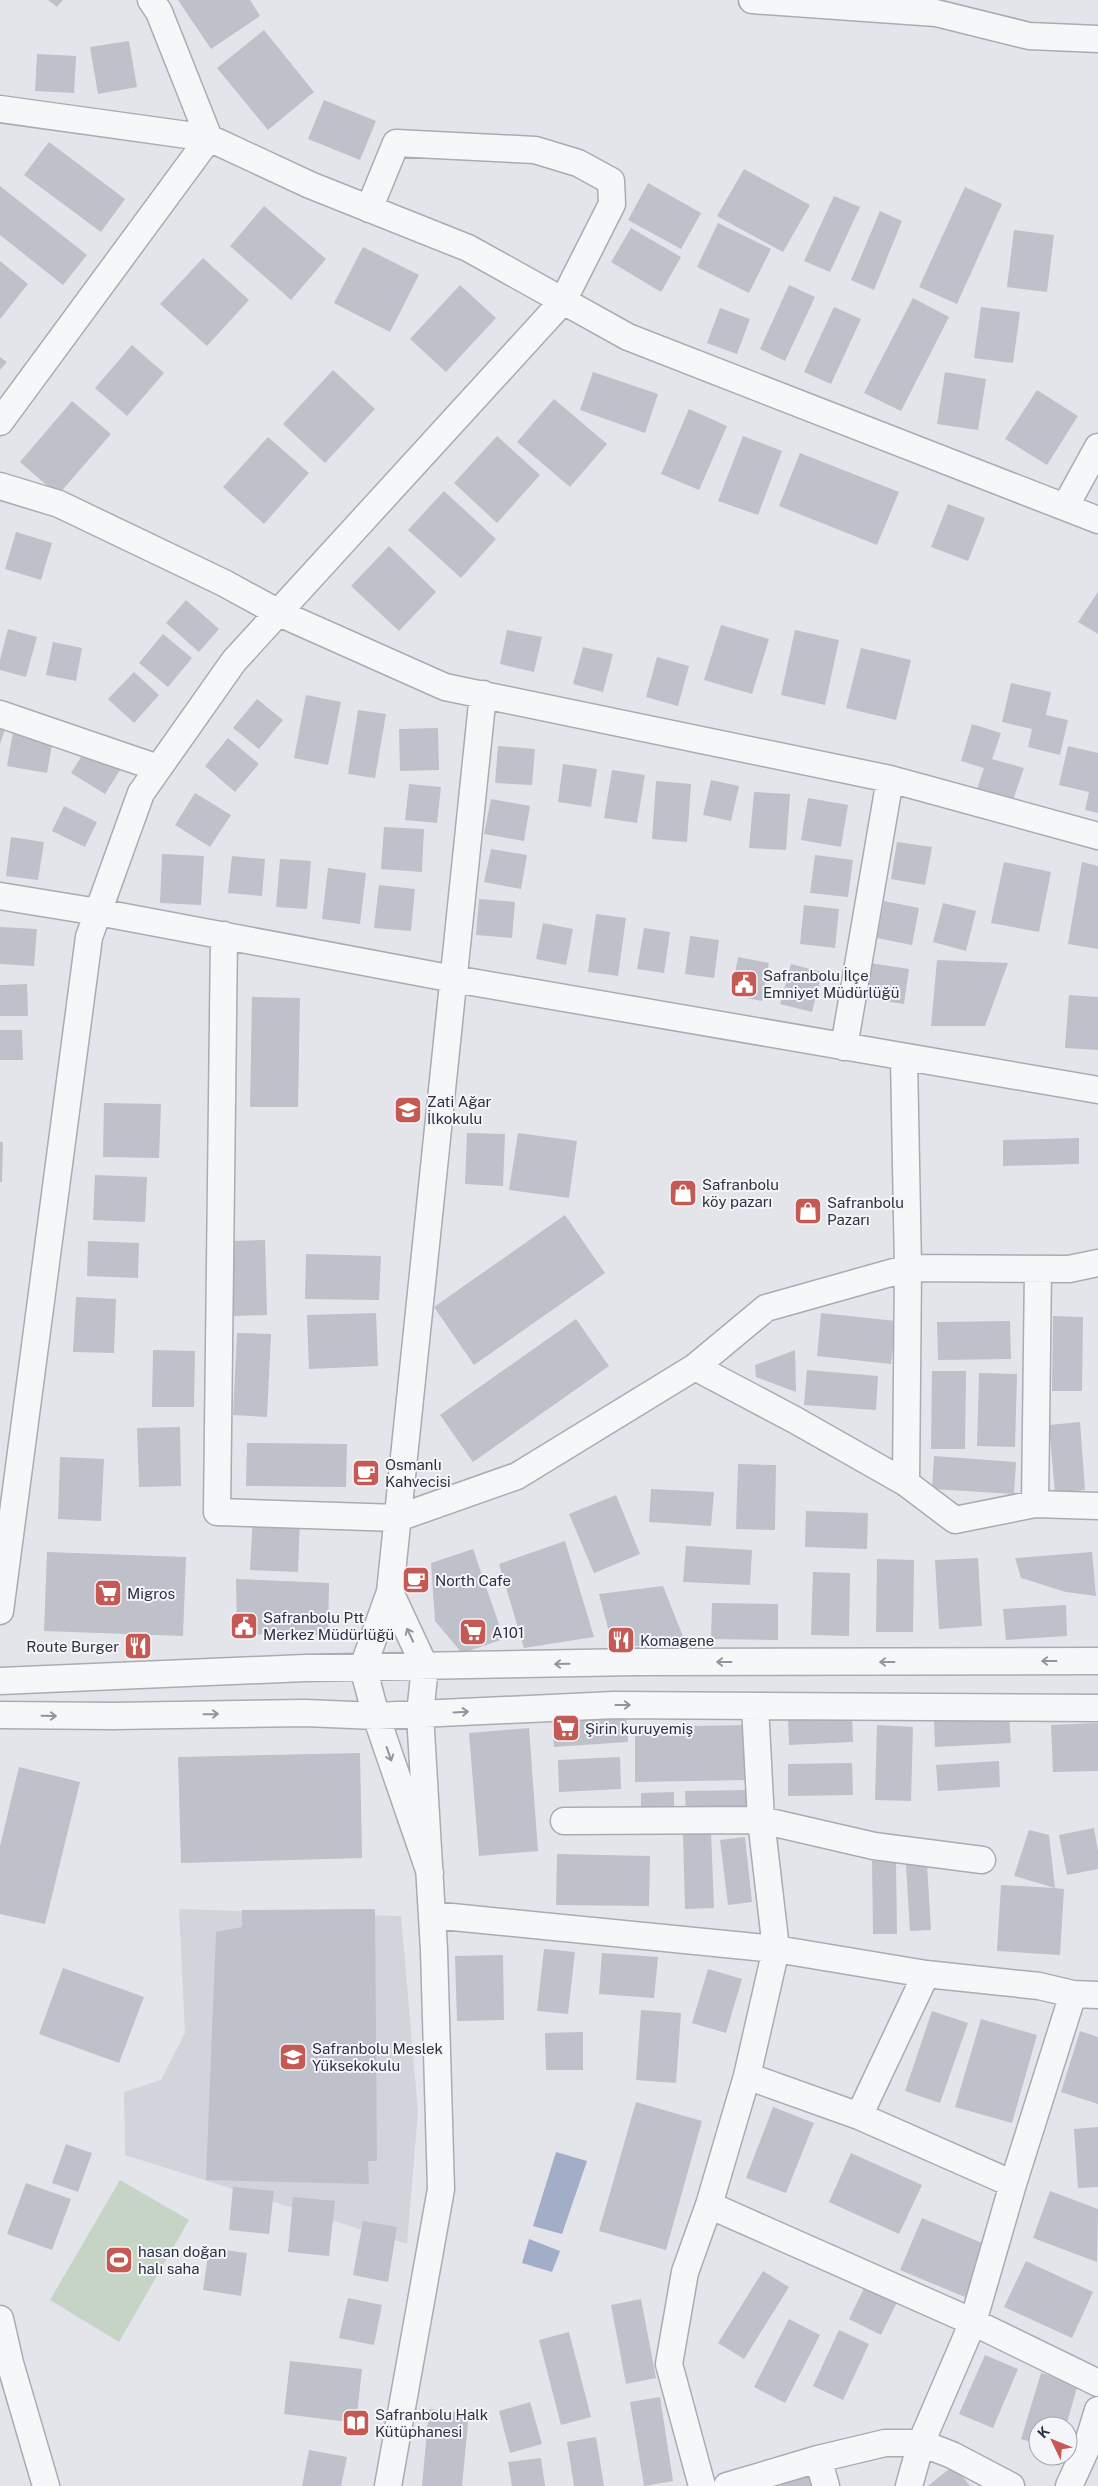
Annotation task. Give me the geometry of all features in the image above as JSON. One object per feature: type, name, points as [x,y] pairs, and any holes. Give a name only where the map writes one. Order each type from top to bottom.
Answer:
[{"type":"street","points":[[151,0],[160,12],[209,138]]},
{"type":"street","points":[[752,0],[918,6],[936,13],[1029,36],[1098,39]]},
{"type":"street","points":[[0,109],[209,138],[310,185],[468,248],[628,337],[1098,520]]},
{"type":"street","points":[[0,422],[209,138]]},
{"type":"street","points":[[0,1611],[89,937],[140,793],[234,662],[563,301],[612,204],[610,181],[578,163],[535,150],[396,143],[369,208]]},
{"type":"street","points":[[1065,506],[1098,447]]},
{"type":"street","points":[[0,486],[60,504],[224,583],[279,613],[445,687],[890,779],[1098,836]]},
{"type":"street","points":[[430,1873],[376,1716],[362,1668],[390,1592],[483,694]]},
{"type":"street","points":[[0,714],[158,768]]},
{"type":"street","points":[[844,1047],[890,779]]},
{"type":"street","points":[[0,896],[224,935],[454,979],[1098,1090]]},
{"type":"street","points":[[224,935],[217,1512],[398,1518],[517,1476],[695,1367],[766,1308],[908,1268],[1069,1269],[1098,1263]]},
{"type":"street","points":[[904,1058],[908,1268],[906,1483]]},
{"type":"street","points":[[1035,1504],[1038,1269]]},
{"type":"street","points":[[695,1367],[795,1420],[906,1483],[955,1520],[1035,1504],[1098,1506]]},
{"type":"street","points":[[388,2486],[441,2189],[432,1915],[420,1714],[425,1667],[390,1592]]},
{"type":"street","points":[[0,1681],[305,1668],[635,1662],[1098,1661]]},
{"type":"street","points":[[0,1715],[113,1716],[306,1712],[376,1716],[614,1705],[1098,1708]]},
{"type":"street","points":[[702,2486],[669,2364],[685,2272],[710,2205],[747,2076],[776,1949],[760,1820],[755,1706]]},
{"type":"street","points":[[564,1821],[760,1820],[874,1846],[982,1860]]},
{"type":"street","points":[[432,1915],[776,1949],[926,1974],[1039,1986],[1086,1995],[1013,2184],[973,2322],[921,2443],[909,2486]]},
{"type":"street","points":[[859,2116],[926,1974]]},
{"type":"street","points":[[747,2076],[859,2116],[1013,2184]]},
{"type":"street","points":[[710,2205],[973,2322],[1098,2383]]},
{"type":"street","points":[[0,2319],[15,2382],[46,2486]]},
{"type":"street","points":[[1069,2486],[1086,2449],[1098,2410]]},
{"type":"street","points":[[727,2486],[818,2459],[885,2444],[921,2443],[952,2455],[1011,2486]]},
{"type":"street","points":[[818,2459],[826,2486]]},
{"type":"shaded area","name":"Safranbolu Meslek Yüksekokulu","points":[[179,1909],[401,1916],[418,2111],[407,2244],[125,2155],[124,2092],[161,2080],[185,2033]]},
{"type":"green space","name":"hasan doğan halı saha","points":[[120,2180],[189,2220],[119,2342],[50,2300]]},
{"type":"water","points":[[556,2152],[587,2161],[562,2234],[533,2226]]},
{"type":"water","points":[[529,2239],[560,2251],[552,2272],[522,2263]]},
{"type":"building","points":[[48,0],[63,0],[57,7]]},
{"type":"building","points":[[178,0],[250,0],[260,16],[211,49]]},
{"type":"building","points":[[264,30],[314,92],[268,130],[217,68]]},
{"type":"building","points":[[129,41],[137,87],[98,94],[90,47]]},
{"type":"building","points":[[37,54],[76,56],[74,93],[35,91]]},
{"type":"building","points":[[324,100],[376,121],[360,160],[308,139]]},
{"type":"building","points":[[49,142],[125,199],[101,232],[24,175]]},
{"type":"building","points":[[744,169],[810,205],[783,252],[717,216]]},
{"type":"building","points":[[648,183],[701,213],[681,249],[628,220]]},
{"type":"building","points":[[0,186],[87,255],[63,285],[0,235]]},
{"type":"building","points":[[965,187],[1002,204],[957,304],[919,287]]},
{"type":"building","points":[[834,196],[860,207],[830,272],[804,261]]},
{"type":"building","points":[[264,206],[326,259],[291,300],[230,246]]},
{"type":"building","points":[[880,211],[902,221],[874,290],[851,280]]},
{"type":"building","points":[[718,223],[771,249],[749,293],[697,267]]},
{"type":"building","points":[[631,228],[681,257],[661,292],[611,262]]},
{"type":"building","points":[[1014,230],[1054,235],[1047,292],[1007,287]]},
{"type":"building","points":[[363,247],[419,275],[390,332],[334,303]]},
{"type":"building","points":[[203,258],[249,300],[207,346],[160,304]]},
{"type":"building","points":[[0,261],[28,284],[0,319]]},
{"type":"building","points":[[460,285],[496,318],[446,372],[410,339]]},
{"type":"building","points":[[789,285],[815,297],[785,361],[760,349]]},
{"type":"building","points":[[913,298],[949,317],[901,411],[864,393]]},
{"type":"building","points":[[834,307],[861,319],[831,384],[804,372]]},
{"type":"building","points":[[981,307],[1020,312],[1013,363],[974,358]]},
{"type":"building","points":[[720,308],[750,319],[737,354],[707,343]]},
{"type":"building","points":[[132,345],[164,373],[127,416],[95,388]]},
{"type":"building","points":[[0,357],[7,362],[0,370]]},
{"type":"building","points":[[333,370],[375,409],[325,463],[283,424]]},
{"type":"building","points":[[593,372],[658,394],[645,433],[580,410]]},
{"type":"building","points":[[945,372],[986,379],[978,430],[937,424]]},
{"type":"building","points":[[1037,390],[1078,416],[1047,465],[1005,439]]},
{"type":"building","points":[[554,399],[607,444],[570,487],[517,442]]},
{"type":"building","points":[[72,401],[111,434],[58,495],[20,462]]},
{"type":"building","points":[[689,409],[727,426],[699,490],[661,474]]},
{"type":"building","points":[[497,436],[540,475],[497,523],[454,483]]},
{"type":"building","points":[[743,436],[782,451],[758,515],[718,501]]},
{"type":"building","points":[[268,437],[309,473],[264,524],[223,487]]},
{"type":"building","points":[[800,453],[899,492],[877,545],[779,506]]},
{"type":"building","points":[[444,491],[496,539],[461,578],[408,530]]},
{"type":"building","points":[[948,504],[985,518],[968,561],[931,547]]},
{"type":"building","points":[[16,532],[52,543],[41,580],[5,569]]},
{"type":"building","points":[[389,546],[436,592],[399,631],[351,586]]},
{"type":"building","points":[[1098,592],[1098,634],[1078,622]]},
{"type":"building","points":[[186,600],[219,629],[199,652],[166,623]]},
{"type":"building","points":[[721,625],[769,639],[752,694],[704,680]]},
{"type":"building","points":[[8,629],[37,637],[26,677],[0,670],[0,660]]},
{"type":"building","points":[[507,630],[542,637],[534,672],[500,664]]},
{"type":"building","points":[[795,630],[839,640],[825,705],[781,695]]},
{"type":"building","points":[[163,634],[192,658],[168,687],[139,663]]},
{"type":"building","points":[[53,642],[82,648],[76,681],[46,675]]},
{"type":"building","points":[[583,647],[613,654],[603,692],[573,684]]},
{"type":"building","points":[[861,648],[911,660],[896,720],[846,708]]},
{"type":"building","points":[[657,657],[689,666],[678,706],[646,697]]},
{"type":"building","points":[[134,672],[159,695],[134,723],[108,699]]},
{"type":"building","points":[[1011,683],[1051,692],[1046,715],[1068,720],[1060,755],[1028,747],[1032,729],[1002,722]]},
{"type":"building","points":[[306,695],[341,702],[328,765],[294,758]]},
{"type":"building","points":[[257,699],[283,720],[259,749],[233,728]]},
{"type":"building","points":[[358,710],[386,714],[375,778],[348,774]]},
{"type":"building","points":[[0,722],[7,724],[0,744]]},
{"type":"building","points":[[972,724],[1001,733],[992,759],[1024,768],[1013,800],[977,789],[984,768],[961,761]]},
{"type":"building","points":[[438,728],[439,770],[400,771],[399,729]]},
{"type":"building","points":[[13,732],[53,739],[47,773],[7,766]]},
{"type":"building","points":[[228,738],[259,764],[235,792],[205,766]]},
{"type":"building","points":[[88,746],[122,767],[105,794],[71,773]]},
{"type":"building","points":[[498,746],[535,749],[532,785],[495,783]]},
{"type":"building","points":[[1068,746],[1098,753],[1098,813],[1085,810],[1089,792],[1059,785]]},
{"type":"building","points":[[563,764],[597,769],[591,807],[558,802]]},
{"type":"building","points":[[612,770],[645,775],[637,823],[604,818]]},
{"type":"building","points":[[711,780],[739,786],[731,821],[703,815]]},
{"type":"building","points":[[656,781],[691,784],[687,842],[652,839]]},
{"type":"building","points":[[409,784],[441,787],[437,823],[405,820]]},
{"type":"building","points":[[754,792],[790,794],[786,850],[749,848]]},
{"type":"building","points":[[195,793],[231,815],[210,847],[175,825]]},
{"type":"building","points":[[808,798],[848,805],[841,847],[801,840]]},
{"type":"building","points":[[491,799],[530,806],[524,841],[484,834]]},
{"type":"building","points":[[64,806],[97,822],[85,847],[52,831]]},
{"type":"building","points":[[384,827],[424,829],[422,872],[381,869]]},
{"type":"building","points":[[11,837],[44,842],[38,880],[6,876]]},
{"type":"building","points":[[897,842],[932,847],[925,885],[891,879]]},
{"type":"building","points":[[491,849],[527,855],[521,889],[484,882]]},
{"type":"building","points":[[162,854],[204,856],[201,905],[160,903]]},
{"type":"building","points":[[815,855],[853,860],[848,897],[810,893]]},
{"type":"building","points":[[232,856],[265,859],[262,896],[228,893]]},
{"type":"building","points":[[280,859],[311,861],[307,909],[276,907]]},
{"type":"building","points":[[1004,862],[1051,872],[1039,932],[991,923]]},
{"type":"building","points":[[1082,862],[1098,866],[1098,949],[1068,944]]},
{"type":"building","points":[[328,868],[366,873],[360,924],[322,919]]},
{"type":"building","points":[[379,885],[415,889],[411,931],[374,928]]},
{"type":"building","points":[[479,899],[515,902],[512,938],[476,935]]},
{"type":"building","points":[[884,901],[919,908],[912,945],[877,938]]},
{"type":"building","points":[[943,903],[976,911],[966,951],[933,942]]},
{"type":"building","points":[[804,905],[839,909],[835,948],[800,944]]},
{"type":"building","points":[[596,914],[626,918],[618,976],[588,972]]},
{"type":"building","points":[[543,923],[573,929],[566,965],[536,959]]},
{"type":"building","points":[[0,927],[37,929],[34,966],[0,964]]},
{"type":"building","points":[[644,928],[670,932],[664,973],[637,969]]},
{"type":"building","points":[[690,936],[719,940],[714,978],[685,974]]},
{"type":"building","points":[[738,957],[769,963],[762,1001],[731,995]]},
{"type":"building","points":[[937,960],[1008,963],[985,1026],[931,1026]]},
{"type":"building","points":[[870,963],[909,969],[904,1004],[864,998]]},
{"type":"building","points":[[791,964],[822,972],[812,1012],[780,1004]]},
{"type":"building","points":[[27,984],[28,1016],[0,1016],[0,985]]},
{"type":"building","points":[[1069,995],[1098,997],[1098,1050],[1065,1048]]},
{"type":"building","points":[[252,997],[300,998],[298,1107],[250,1107]]},
{"type":"building","points":[[0,1030],[22,1030],[23,1060],[0,1060]]},
{"type":"building","points":[[104,1103],[161,1104],[159,1158],[103,1157]]},
{"type":"building","points":[[467,1133],[505,1134],[503,1186],[465,1184]]},
{"type":"building","points":[[518,1133],[577,1141],[569,1198],[509,1190]]},
{"type":"building","points":[[1079,1138],[1079,1164],[1003,1166],[1003,1140]]},
{"type":"building","points":[[0,1142],[3,1142],[2,1182],[0,1182]]},
{"type":"building","points":[[95,1175],[147,1177],[145,1222],[93,1220]]},
{"type":"building","points":[[565,1215],[605,1273],[474,1365],[434,1307]]},
{"type":"building","points":[[265,1240],[267,1315],[233,1316],[231,1241]]},
{"type":"building","points":[[88,1241],[139,1243],[138,1278],[87,1276]]},
{"type":"building","points":[[306,1254],[381,1256],[379,1300],[305,1299]]},
{"type":"building","points":[[76,1297],[116,1299],[114,1353],[73,1352]]},
{"type":"building","points":[[376,1313],[378,1366],[309,1369],[307,1315]]},
{"type":"building","points":[[821,1313],[896,1321],[891,1364],[817,1356]]},
{"type":"building","points":[[1053,1316],[1083,1317],[1082,1391],[1052,1391]]},
{"type":"building","points":[[576,1319],[609,1366],[473,1462],[440,1415]]},
{"type":"building","points":[[1010,1321],[1011,1359],[938,1360],[937,1322]]},
{"type":"building","points":[[237,1333],[271,1334],[267,1417],[233,1415]]},
{"type":"building","points":[[153,1350],[195,1351],[194,1407],[152,1407]]},
{"type":"building","points":[[795,1350],[796,1392],[756,1377],[755,1365]]},
{"type":"building","points":[[807,1370],[878,1376],[876,1410],[804,1405]]},
{"type":"building","points":[[932,1371],[966,1371],[965,1449],[931,1449]]},
{"type":"building","points":[[979,1373],[1017,1374],[1015,1447],[977,1446]]},
{"type":"building","points":[[1080,1422],[1085,1490],[1055,1493],[1049,1425]]},
{"type":"building","points":[[180,1427],[181,1486],[139,1487],[137,1428]]},
{"type":"building","points":[[247,1443],[347,1444],[346,1487],[246,1486]]},
{"type":"building","points":[[934,1456],[1016,1462],[1014,1494],[932,1489]]},
{"type":"building","points":[[60,1457],[104,1459],[101,1521],[58,1519]]},
{"type":"building","points":[[738,1464],[776,1465],[775,1530],[736,1529]]},
{"type":"building","points":[[651,1489],[714,1492],[711,1526],[649,1522]]},
{"type":"building","points":[[616,1495],[640,1554],[594,1573],[569,1514]]},
{"type":"building","points":[[806,1511],[868,1513],[867,1549],[805,1547]]},
{"type":"building","points":[[253,1515],[300,1517],[298,1572],[250,1570]]},
{"type":"building","points":[[565,1541],[594,1637],[524,1648],[499,1564]]},
{"type":"building","points":[[686,1546],[752,1550],[750,1585],[683,1582]]},
{"type":"building","points":[[473,1549],[504,1639],[462,1653],[435,1621],[431,1563]]},
{"type":"building","points":[[47,1552],[186,1557],[183,1636],[44,1631]]},
{"type":"building","points":[[1092,1552],[1096,1596],[1066,1592],[1021,1578],[1015,1558]]},
{"type":"building","points":[[978,1558],[982,1626],[939,1629],[935,1560]]},
{"type":"building","points":[[877,1559],[914,1560],[913,1632],[876,1632]]},
{"type":"building","points":[[813,1572],[850,1573],[849,1636],[811,1635]]},
{"type":"building","points":[[236,1579],[329,1583],[328,1635],[237,1634]]},
{"type":"building","points":[[663,1586],[686,1644],[613,1647],[599,1594]]},
{"type":"building","points":[[712,1603],[778,1604],[778,1640],[711,1639]]},
{"type":"building","points":[[1066,1605],[1067,1636],[1006,1640],[1003,1609]]},
{"type":"building","points":[[626,1714],[628,1742],[554,1747],[552,1720]]},
{"type":"building","points":[[852,1714],[853,1742],[789,1745],[788,1717]]},
{"type":"building","points":[[1009,1715],[1011,1743],[935,1747],[934,1718]]},
{"type":"building","points":[[1098,1723],[1098,1771],[1053,1772],[1051,1725]]},
{"type":"building","points":[[747,1725],[747,1780],[635,1782],[635,1727]]},
{"type":"building","points":[[877,1725],[913,1727],[911,1801],[875,1800]]},
{"type":"building","points":[[529,1728],[538,1851],[479,1856],[469,1733]]},
{"type":"building","points":[[360,1753],[362,1858],[181,1863],[178,1757]]},
{"type":"building","points":[[620,1757],[621,1789],[559,1792],[558,1760]]},
{"type":"building","points":[[999,1761],[1000,1787],[938,1791],[936,1765]]},
{"type":"building","points":[[852,1763],[853,1795],[788,1796],[788,1764]]},
{"type":"building","points":[[19,1767],[80,1782],[45,1924],[0,1914],[0,1846]]},
{"type":"building","points":[[748,1790],[749,1813],[686,1814],[685,1791]]},
{"type":"building","points":[[674,1792],[674,1810],[641,1810],[641,1793]]},
{"type":"building","points":[[1094,1828],[1098,1851],[1098,1869],[1067,1875],[1059,1835]]},
{"type":"building","points":[[1029,1830],[1049,1835],[1055,1888],[1014,1876]]},
{"type":"building","points":[[711,1832],[714,1908],[685,1909],[683,1833]]},
{"type":"building","points":[[745,1837],[752,1902],[728,1905],[720,1840]]},
{"type":"building","points":[[557,1854],[650,1856],[649,1906],[556,1905]]},
{"type":"building","points":[[896,1860],[897,1934],[873,1934],[872,1861]]},
{"type":"building","points":[[927,1864],[931,1930],[910,1931],[906,1865]]},
{"type":"building","points":[[1001,1885],[1064,1889],[1060,1955],[997,1951]]},
{"type":"building","name":"Safranbolu Meslek Yüksekokulu","points":[[375,1909],[377,2161],[368,2161],[369,2184],[206,2180],[216,1932],[242,1927],[242,1910]]},
{"type":"building","points":[[544,1949],[575,1952],[568,2014],[537,2011]]},
{"type":"building","points":[[602,1953],[658,1957],[654,1998],[599,1994]]},
{"type":"building","points":[[503,1955],[504,2020],[457,2021],[455,1956]]},
{"type":"building","points":[[63,1968],[144,1997],[119,2063],[39,2034]]},
{"type":"building","points":[[708,1969],[742,1979],[726,2033],[692,2023]]},
{"type":"building","points":[[641,2010],[681,2013],[676,2083],[636,2080]]},
{"type":"building","points":[[932,2011],[968,2023],[940,2103],[905,2091]]},
{"type":"building","points":[[981,2019],[1037,2035],[1012,2123],[955,2107]]},
{"type":"building","points":[[1080,2031],[1098,2037],[1098,2104],[1061,2092]]},
{"type":"building","points":[[583,2032],[583,2070],[546,2070],[545,2033]]},
{"type":"building","points":[[636,2102],[702,2121],[666,2250],[599,2231]]},
{"type":"building","points":[[773,2107],[814,2123],[786,2193],[746,2178]]},
{"type":"building","points":[[1098,2127],[1098,2187],[1078,2188],[1074,2129]]},
{"type":"building","points":[[66,2144],[92,2153],[78,2192],[52,2183]]},
{"type":"building","points":[[851,2153],[922,2185],[899,2234],[829,2202]]},
{"type":"building","points":[[26,2183],[71,2199],[52,2250],[7,2234]]},
{"type":"building","points":[[233,2187],[274,2191],[269,2234],[229,2230]]},
{"type":"building","points":[[1050,2191],[1098,2209],[1097,2262],[1033,2238]]},
{"type":"building","points":[[293,2197],[335,2201],[329,2256],[288,2252]]},
{"type":"building","points":[[922,2218],[987,2245],[965,2297],[900,2270]]},
{"type":"building","points":[[363,2221],[397,2227],[388,2282],[353,2275]]},
{"type":"building","points":[[209,2248],[247,2253],[241,2296],[203,2290]]},
{"type":"building","points":[[1026,2261],[1093,2292],[1072,2338],[1004,2307]]},
{"type":"building","points":[[763,2271],[789,2287],[744,2359],[718,2343]]},
{"type":"building","points":[[865,2286],[897,2302],[881,2335],[849,2319]]},
{"type":"building","points":[[348,2298],[382,2305],[374,2345],[339,2338]]},
{"type":"building","points":[[641,2299],[656,2378],[626,2384],[611,2305]]},
{"type":"building","points":[[789,2319],[820,2335],[785,2403],[754,2387]]},
{"type":"building","points":[[839,2330],[869,2344],[843,2400],[813,2386]]},
{"type":"building","points":[[569,2332],[591,2417],[561,2425],[539,2340]]},
{"type":"building","points":[[985,2355],[1018,2369],[993,2428],[959,2414]]},
{"type":"building","points":[[290,2361],[362,2369],[356,2423],[284,2414]]},
{"type":"building","points":[[1041,2373],[1078,2384],[1069,2416],[1028,2416],[1028,2441],[1021,2439]]},
{"type":"building","points":[[660,2397],[673,2481],[644,2486],[630,2402]]},
{"type":"building","points":[[530,2402],[542,2444],[510,2453],[499,2411]]},
{"type":"building","points":[[429,2409],[469,2413],[462,2486],[422,2486]]},
{"type":"building","points":[[596,2437],[604,2486],[574,2486],[567,2442]]},
{"type":"building","points":[[309,2450],[347,2457],[341,2486],[302,2486]]},
{"type":"building","points":[[541,2458],[545,2486],[512,2486],[508,2462]]},
{"type":"building","points":[[954,2465],[970,2486],[928,2486]]},
{"type":"building","points":[[812,2474],[815,2486],[781,2486],[780,2481]]},
{"type":"place","name":"Safranbolu İlçe Emniyet Müdürlüğü","points":[[744,984]]},
{"type":"place","name":"Zati Ağar İlkokulu","points":[[408,1110]]},
{"type":"place","name":"Safranbolu köy pazarı","points":[[683,1193]]},
{"type":"place","name":"Safranbolu Pazarı","points":[[808,1211]]},
{"type":"place","name":"Osmanlı Kahvecisi","points":[[366,1473]]},
{"type":"place","name":"North Cafe","points":[[416,1580]]},
{"type":"place","name":"Migros","points":[[108,1593]]},
{"type":"place","name":"Safranbolu Ptt Merkez Müdürlüğü","points":[[244,1626]]},
{"type":"place","name":"A101","points":[[473,1632]]},
{"type":"place","name":"Komagene","points":[[621,1640]]},
{"type":"place","name":"Route Burger","points":[[138,1646]]},
{"type":"place","name":"Şirin kuruyemiş","points":[[566,1728]]},
{"type":"place","name":"Safranbolu Meslek Yüksekokulu","points":[[293,2057]]},
{"type":"place","name":"hasan doğan halı saha","points":[[119,2260]]},
{"type":"place","name":"Safranbolu Halk Kütüphanesi","points":[[356,2423]]}]
